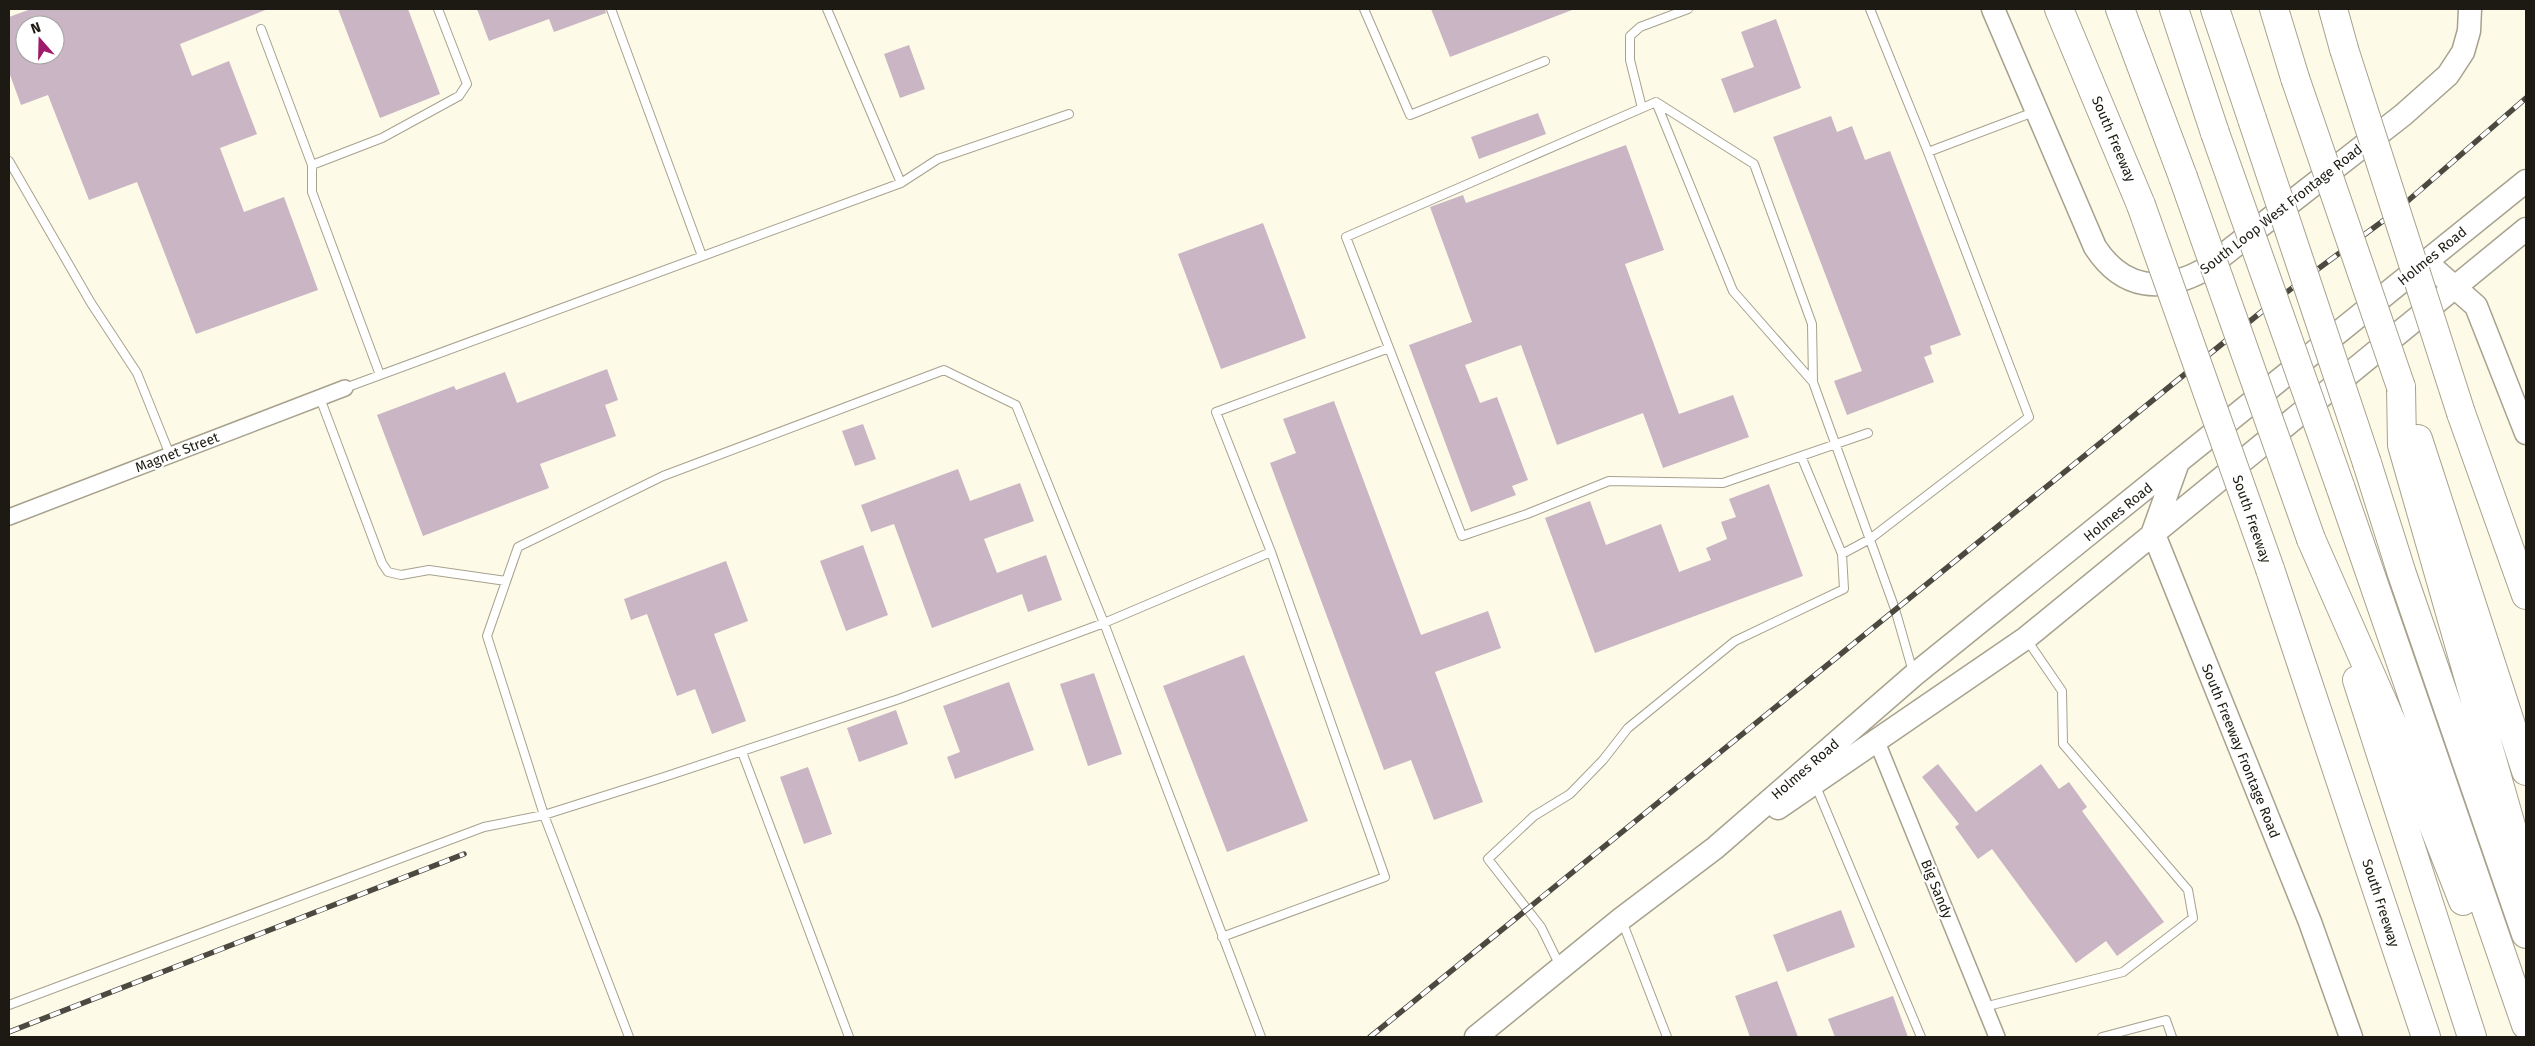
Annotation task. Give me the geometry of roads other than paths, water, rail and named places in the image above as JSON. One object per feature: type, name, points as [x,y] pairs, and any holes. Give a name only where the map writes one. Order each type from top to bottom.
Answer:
[{"type":"highway","name":"South Freeway","points":[[2059,9],[2141,204],[2270,569],[2426,1037]]},
{"type":"highway","points":[[2120,9],[2183,177],[2311,539],[2472,1037]]},
{"type":"highway","points":[[2174,9],[2215,133],[2340,486],[2526,1025]]},
{"type":"highway","points":[[2214,9],[2367,464],[2405,583],[2526,934]]},
{"type":"highway","points":[[2274,9],[2295,78],[2401,387],[2410,440],[2526,878]]},
{"type":"highway","points":[[2333,9],[2344,49],[2462,414],[2526,595]]},
{"type":"highway","points":[[2410,440],[2526,770]]},
{"type":"highway","points":[[2311,539],[2403,748],[2455,878],[2513,1037]]},
{"type":"main road","name":"South Loop West Frontage Road","points":[[1993,9],[2085,226],[2103,259],[2113,270],[2130,278],[2150,285],[2167,286],[2185,281],[2204,270],[2404,115],[2448,74],[2463,52],[2469,31],[2470,9]]},
{"type":"main road","name":"Holmes Road","points":[[1476,1037],[1621,919],[1715,848],[1914,675],[2177,465],[2425,261],[2526,181]]},
{"type":"main road","name":"Holmes Road","points":[[1715,848],[1815,784],[2026,638],[2153,532],[2526,229]]},
{"type":"main road","points":[[2425,261],[2476,306],[2526,433]]},
{"type":"main road","points":[[2153,532],[2177,465]]},
{"type":"main road","name":"South Freeway Frontage Road","points":[[2153,532],[2310,922],[2351,1037]]},
{"type":"street","name":"Magnet Street","points":[[9,517],[346,388]]},
{"type":"street","name":"Big Sandy","points":[[1877,742],[1997,1037]]},
{"type":"lane","points":[[312,165],[382,138],[459,96],[466,84],[438,9]]},
{"type":"lane","points":[[611,9],[702,256]]},
{"type":"lane","points":[[827,9],[901,183]]},
{"type":"lane","points":[[1364,9],[1410,115],[1545,61]]},
{"type":"lane","points":[[1642,108],[1630,60],[1630,36],[1640,27],[1688,9]]},
{"type":"lane","points":[[1842,554],[1870,539],[2029,417],[1928,152],[1870,9]]},
{"type":"lane","points":[[261,29],[312,165],[312,192],[380,375]]},
{"type":"lane","points":[[1656,102],[1346,237],[1462,536],[1527,514],[1609,481],[1723,483],[1868,433]]},
{"type":"lane","points":[[1656,102],[1734,291],[1812,382],[1895,609],[1914,675]]},
{"type":"lane","points":[[1656,102],[1754,164],[1812,324],[1812,382]]},
{"type":"lane","points":[[1928,152],[2037,111]]},
{"type":"lane","points":[[346,388],[901,183],[938,160],[1069,114]]},
{"type":"lane","points":[[9,161],[91,303],[138,373],[170,455]]},
{"type":"lane","points":[[1222,937],[1385,877],[1271,552],[1216,412],[1389,348]]},
{"type":"lane","points":[[629,1037],[544,814],[486,636],[518,547],[663,476],[944,370],[1016,405],[1104,624],[1261,1037]]},
{"type":"lane","points":[[320,398],[382,563],[388,572],[401,575],[429,570],[506,581]]},
{"type":"lane","points":[[1561,968],[1541,927],[1488,859],[1534,816],[1570,794],[1603,760],[1628,728],[1735,641],[1844,589],[1842,554],[1800,456]]},
{"type":"lane","points":[[9,1005],[484,827],[544,814],[742,752],[899,699],[1104,624],[1271,552]]},
{"type":"lane","points":[[1984,1007],[2123,972],[2193,918],[2188,890],[2063,744],[2062,691],[2026,638]]},
{"type":"lane","points":[[742,752],[849,1037]]},
{"type":"lane","points":[[1815,784],[1920,1037]]},
{"type":"lane","points":[[1621,919],[1667,1037]]},
{"type":"lane","points":[[2102,1037],[2166,1020],[2172,1037]]},
{"type":"railway","points":[[1370,1037],[2276,300],[2395,212],[2526,98]]},
{"type":"railway","points":[[9,1032],[464,854]]}]
